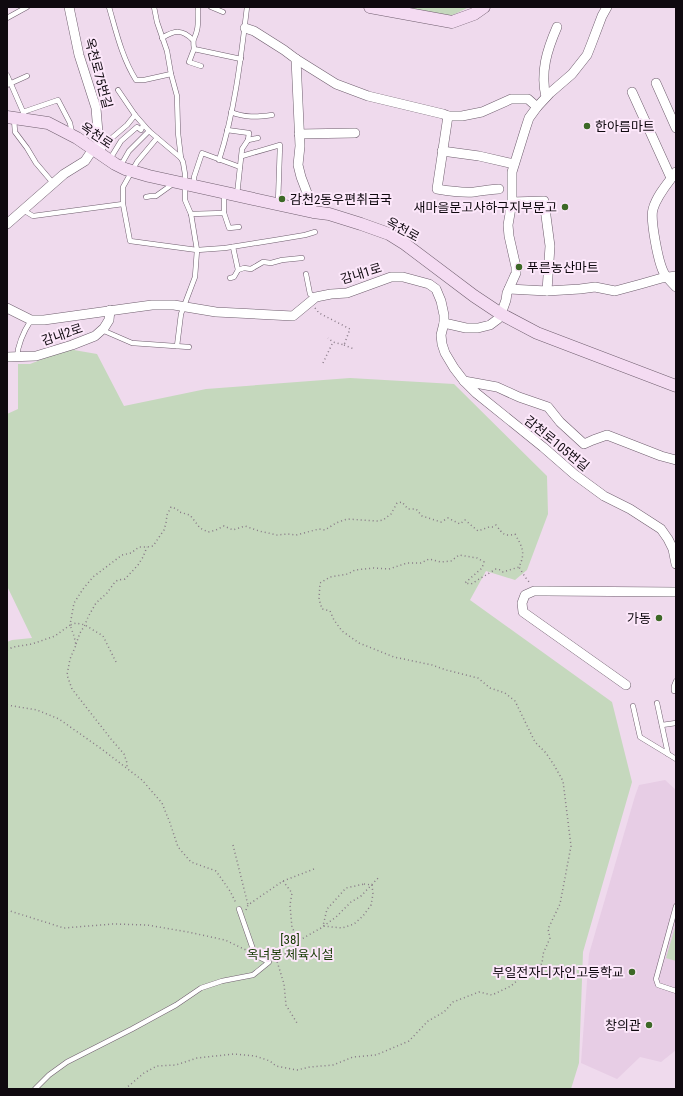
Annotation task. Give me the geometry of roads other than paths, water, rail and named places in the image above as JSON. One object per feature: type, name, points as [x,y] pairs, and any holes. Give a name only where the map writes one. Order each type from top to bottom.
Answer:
[{"type":"street","name":"옥천로75번길","points":[[7,224],[64,174],[84,162],[101,155],[96,108],[79,55],[69,7]]},
{"type":"street","points":[[370,7],[452,22],[474,14],[484,7]]},
{"type":"street","points":[[444,323],[466,328],[478,328],[490,325],[498,319],[501,314],[516,273],[508,225],[512,202],[512,172],[529,118],[536,107],[572,74],[586,55],[607,7]]},
{"type":"street","points":[[546,97],[544,87],[544,65],[548,49],[557,27]]},
{"type":"street","points":[[245,28],[254,31],[336,84],[368,96],[437,112],[448,116],[462,116],[482,112],[511,100],[528,99],[536,107]]},
{"type":"street","points":[[296,59],[299,134],[298,165],[313,212]]},
{"type":"street","points":[[656,83],[676,128]]},
{"type":"street","points":[[632,92],[674,175],[660,194],[652,210],[654,237],[662,271],[676,287]]},
{"type":"street","points":[[448,116],[437,189],[461,192],[475,192],[488,189],[499,190]]},
{"type":"street","name":"옥천로","points":[[17,117],[48,123],[72,135],[120,167],[132,171],[313,212],[330,214],[389,234],[501,314],[537,333],[676,386]]},
{"type":"street","points":[[299,134],[355,133]]},
{"type":"street","points":[[442,151],[479,156],[514,164]]},
{"type":"street","points":[[512,202],[544,201],[550,246],[547,291]]},
{"type":"street","points":[[509,289],[547,291],[580,290],[595,287],[615,291],[666,277],[676,276]]},
{"type":"street","name":"감내1로","points":[[7,308],[31,320],[44,320],[152,305],[174,305],[216,312],[292,316],[313,300],[326,294],[347,292],[391,277],[403,277],[428,284],[436,290],[441,300],[444,323]]},
{"type":"street","name":"감내2로","points":[[7,357],[36,356],[52,352],[94,336],[102,330],[109,320],[110,310]]},
{"type":"street","name":"감천로105번길","points":[[444,323],[441,335],[445,353],[464,381],[482,398],[574,474],[604,496],[630,509],[661,529],[673,549],[676,564]]},
{"type":"street","points":[[464,381],[497,387],[519,397],[548,407],[560,422],[584,444],[607,435],[661,456],[676,460]]},
{"type":"street","points":[[626,685],[523,612],[522,603],[525,595],[534,591],[676,592]]},
{"type":"lane","points":[[7,18],[27,7]]},
{"type":"lane","points":[[109,7],[125,60],[136,80],[144,80],[171,74]]},
{"type":"lane","points":[[154,7],[157,22],[167,50],[177,96],[178,132],[181,158],[185,174],[190,184]]},
{"type":"lane","points":[[198,7],[197,30],[193,40],[194,49],[189,62],[201,66]]},
{"type":"lane","points":[[211,7],[223,12]]},
{"type":"lane","points":[[219,160],[226,137],[241,59],[247,7]]},
{"type":"lane","points":[[162,38],[173,32],[186,33],[193,40]]},
{"type":"lane","points":[[194,49],[241,59]]},
{"type":"lane","points":[[7,75],[17,117],[15,132],[36,163],[53,183]]},
{"type":"lane","points":[[9,84],[28,76]]},
{"type":"lane","points":[[118,90],[143,125],[181,158]]},
{"type":"lane","points":[[17,117],[58,100],[70,123],[72,135]]},
{"type":"lane","points":[[231,112],[237,115],[258,117],[272,115]]},
{"type":"lane","points":[[101,155],[106,143],[122,130],[135,115]]},
{"type":"lane","points":[[101,155],[121,141],[137,126],[141,130],[143,125]]},
{"type":"lane","points":[[227,130],[249,133],[248,140],[242,149],[237,195]]},
{"type":"lane","points":[[120,167],[129,151],[149,131]]},
{"type":"lane","points":[[157,138],[137,162],[123,188],[123,204],[130,241],[197,250],[233,247],[315,232]]},
{"type":"lane","points":[[248,140],[258,138]]},
{"type":"lane","points":[[242,156],[280,145],[278,204]]},
{"type":"lane","points":[[177,346],[181,314],[195,277],[197,250],[190,214],[185,200],[190,184],[194,177],[202,153],[240,167]]},
{"type":"lane","points":[[146,197],[156,196],[170,186],[172,180]]},
{"type":"lane","points":[[224,192],[224,213],[229,228],[239,227]]},
{"type":"lane","points":[[23,210],[33,216],[123,204]]},
{"type":"lane","points":[[190,214],[224,213]]},
{"type":"lane","points":[[233,247],[238,270]]},
{"type":"lane","points":[[230,278],[234,277],[238,270],[244,268],[251,269],[264,262],[271,263],[282,260],[302,258]]},
{"type":"lane","points":[[306,274],[310,294],[313,300]]},
{"type":"lane","points":[[17,356],[22,336],[31,320]]},
{"type":"lane","points":[[102,330],[132,343],[189,347]]},
{"type":"lane","points":[[674,691],[676,681]]},
{"type":"lane","points":[[657,702],[668,754]]},
{"type":"lane","points":[[633,706],[640,738],[676,759]]},
{"type":"lane","points":[[662,726],[676,723]]},
{"type":"lane","points":[[676,906],[656,979],[658,985],[676,991]]},
{"type":"lane","points":[[35,1089],[49,1075],[67,1062],[176,1005],[201,988],[222,981],[253,974],[269,962],[255,955],[239,908]]},
{"type":"place","name":"한아름마트","points":[[587,126]]},
{"type":"place","name":"감천2동우편취급국","points":[[282,199]]},
{"type":"place","name":"새마을문고사하구지부문고","points":[[565,207]]},
{"type":"place","name":"푸른농산마트","points":[[519,267]]},
{"type":"place","name":"가동","points":[[659,618]]},
{"type":"place","name":"부일전자디자인고등학교","points":[[632,972]]},
{"type":"place","name":"창의관","points":[[649,1025]]},
{"type":"park label","name":"[38] 옥녀봉 체육시설","points":[[290,946]]}]
